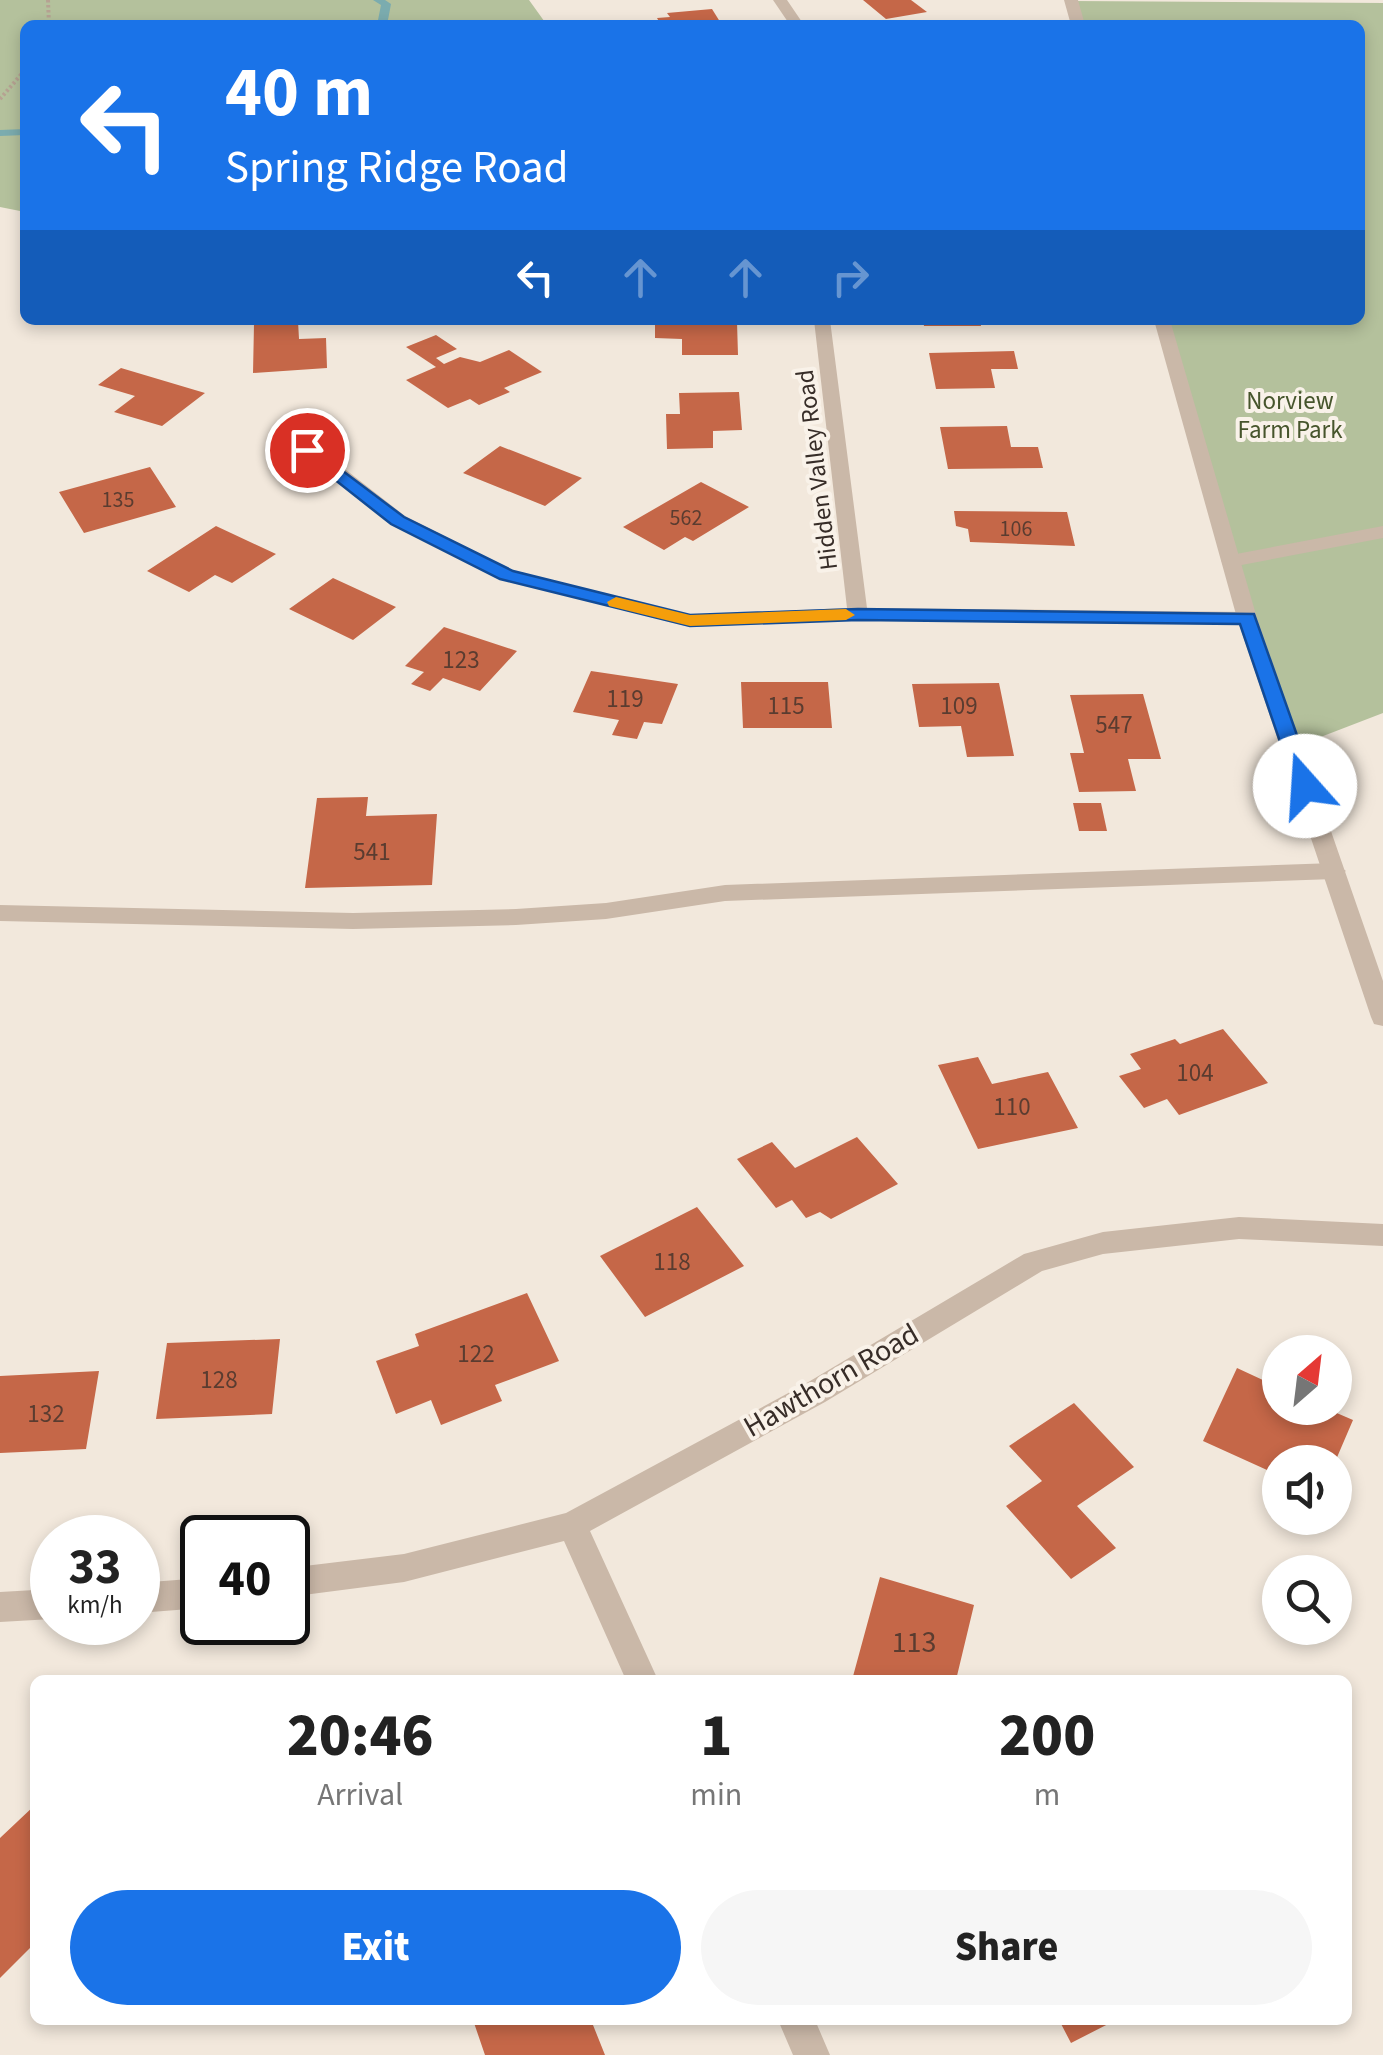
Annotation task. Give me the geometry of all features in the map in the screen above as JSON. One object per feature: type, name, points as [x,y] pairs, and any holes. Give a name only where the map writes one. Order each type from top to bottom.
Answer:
[{"type":"street","name":"Hidden Valley Road","points":[[823,325],[858,614]]},
{"type":"street","points":[[1163,325],[1247,618],[1383,1017]]},
{"type":"street","points":[[307,450],[398,520],[507,575],[690,621],[858,614],[1247,618]]},
{"type":"street","points":[[1231,561],[1383,532]]},
{"type":"street","points":[[0,912],[352,920],[516,917],[606,911],[726,893],[1334,871]]},
{"type":"street","name":"Hawthorn Road","points":[[310,1580],[404,1568],[572,1525],[815,1393],[1034,1262],[1103,1243],[1239,1228],[1383,1235]]},
{"type":"street","points":[[572,1525],[640,1675]]},
{"type":"street","points":[[0,1608],[30,1606]]},
{"type":"street","points":[[798,2025],[812,2055]]},
{"type":"path","points":[[0,98],[20,76]]},
{"type":"green space","points":[[0,0],[529,0],[543,20],[20,20],[20,211],[0,207]]},
{"type":"green space","name":"Norview Farm Park","points":[[1071,1],[1383,3],[1383,713],[1292,748],[1166,325],[1365,325],[1365,20],[1077,20]]},
{"type":"building","points":[[863,0],[911,0],[927,12],[886,19]]},
{"type":"building","points":[[712,9],[719,20],[658,20],[670,17],[667,13]]},
{"type":"building","points":[[254,325],[298,325],[299,339],[326,338],[327,368],[253,373]]},
{"type":"building","points":[[655,325],[737,325],[738,355],[682,355],[682,339],[655,338]]},
{"type":"building","points":[[436,335],[457,349],[436,358],[444,364],[460,357],[480,362],[509,350],[542,372],[504,388],[510,392],[479,405],[470,399],[448,408],[406,380],[436,367],[406,347]]},
{"type":"building","points":[[1014,351],[1018,369],[991,369],[995,388],[936,389],[929,353]]},
{"type":"building","points":[[121,368],[205,393],[162,426],[114,412],[135,396],[98,385]]},
{"type":"building","points":[[739,392],[742,430],[713,431],[713,448],[667,449],[666,414],[680,414],[679,393]]},
{"type":"building","points":[[1007,426],[1011,447],[1038,447],[1043,468],[948,469],[940,427]]},
{"type":"building","points":[[500,446],[582,478],[545,506],[463,473]]},
{"type":"building","points":[[150,467],[176,507],[84,533],[59,492]]},
{"type":"building","points":[[701,482],[749,507],[693,541],[685,537],[664,550],[623,527]]},
{"type":"building","points":[[954,511],[1067,512],[1075,546],[970,542],[968,529],[956,526]]},
{"type":"building","points":[[216,526],[276,554],[232,583],[215,575],[189,592],[147,571]]},
{"type":"building","points":[[333,578],[396,607],[353,640],[289,609]]},
{"type":"building","points":[[444,627],[517,651],[480,691],[443,678],[430,691],[411,684],[424,672],[405,666]]},
{"type":"building","points":[[591,671],[678,684],[662,724],[644,722],[637,739],[612,735],[619,720],[573,712]]},
{"type":"building","points":[[741,682],[828,682],[832,728],[743,728]]},
{"type":"building","points":[[999,683],[1014,756],[967,757],[961,726],[919,727],[912,684]]},
{"type":"building","points":[[1143,694],[1161,759],[1128,759],[1136,791],[1079,792],[1070,753],[1084,753],[1070,695]]},
{"type":"building","points":[[368,797],[366,816],[437,814],[432,885],[305,888],[317,798]]},
{"type":"building","points":[[1073,803],[1101,803],[1107,831],[1079,831]]},
{"type":"building","points":[[1223,1029],[1268,1083],[1179,1115],[1167,1099],[1144,1108],[1119,1076],[1141,1069],[1130,1054],[1175,1039],[1180,1044]]},
{"type":"building","points":[[978,1057],[992,1084],[1048,1072],[1078,1128],[978,1149],[938,1065]]},
{"type":"building","points":[[857,1137],[898,1184],[831,1219],[820,1212],[806,1218],[792,1200],[776,1208],[737,1159],[772,1142],[795,1168]]},
{"type":"building","points":[[697,1207],[744,1266],[645,1317],[600,1256]]},
{"type":"building","points":[[527,1293],[559,1361],[495,1385],[502,1401],[441,1425],[431,1400],[396,1414],[376,1361],[419,1346],[415,1334]]},
{"type":"building","points":[[280,1339],[272,1414],[156,1419],[167,1343]]},
{"type":"building","points":[[1237,1368],[1262,1380],[1262,1425],[1351,1425],[1342,1445],[1262,1445],[1262,1468],[1203,1441]]},
{"type":"building","points":[[99,1371],[86,1449],[0,1453],[0,1376]]},
{"type":"building","points":[[1074,1403],[1134,1467],[1077,1506],[1116,1548],[1071,1579],[1006,1506],[1042,1481],[1009,1446]]},
{"type":"building","points":[[880,1577],[974,1605],[957,1675],[853,1675]]},
{"type":"building","points":[[30,1810],[30,1948],[0,1978],[0,1838]]},
{"type":"building","points":[[475,2025],[593,2025],[605,2055],[485,2055]]},
{"type":"building","points":[[1062,2025],[1106,2025],[1071,2043]]},
{"type":"waterway","points":[[378,0],[386,4],[383,20]]},
{"type":"waterway","points":[[0,133],[20,132]]},
{"type":"slow traffic","points":[[616,602],[690,621],[846,615]]},
{"type":"route","points":[[307,450],[398,520],[507,575],[690,621],[858,614],[1247,618],[1305,786]]}]
